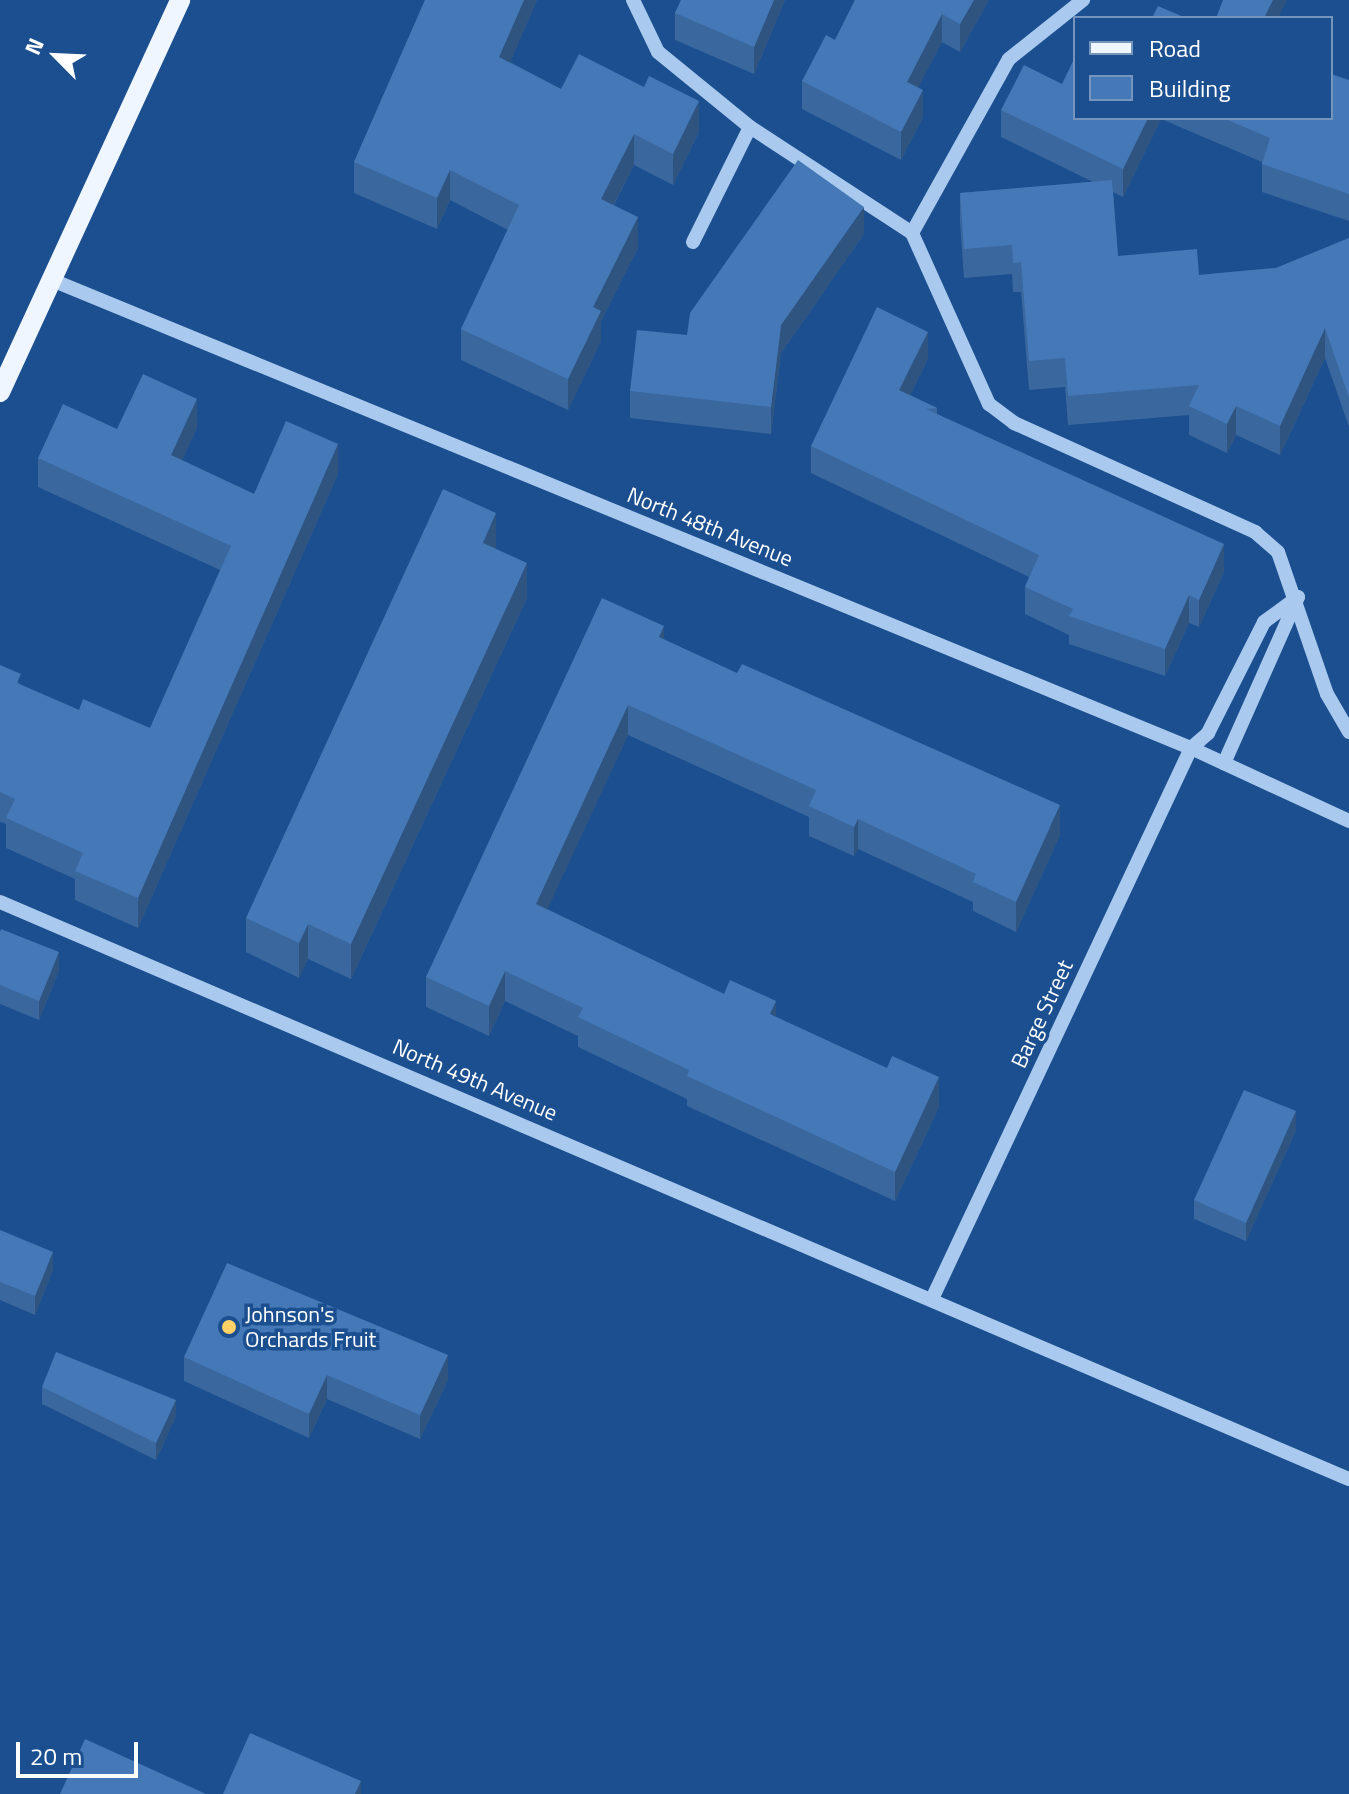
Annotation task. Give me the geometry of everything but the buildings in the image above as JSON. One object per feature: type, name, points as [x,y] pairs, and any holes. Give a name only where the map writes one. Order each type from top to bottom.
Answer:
[{"type":"main road","points":[[0,392],[180,0]]},
{"type":"street","points":[[633,0],[658,52],[750,127],[912,233],[989,404],[1014,423],[1255,532],[1278,552],[1298,597],[1327,694],[1349,732]]},
{"type":"street","points":[[912,233],[1009,59],[1083,0]]},
{"type":"street","points":[[693,242],[750,127]]},
{"type":"street","name":"North 48th Avenue","points":[[52,280],[1191,748],[1349,821]]},
{"type":"street","points":[[1224,763],[1298,597]]},
{"type":"street","name":"Barge Street","points":[[932,1299],[1191,748],[1208,733],[1264,622],[1298,597]]},
{"type":"street","name":"North 49th Avenue","points":[[0,902],[1349,1479]]},
{"type":"place","name":"Johnson's Orchards Fruit","points":[[229,1327]]}]
